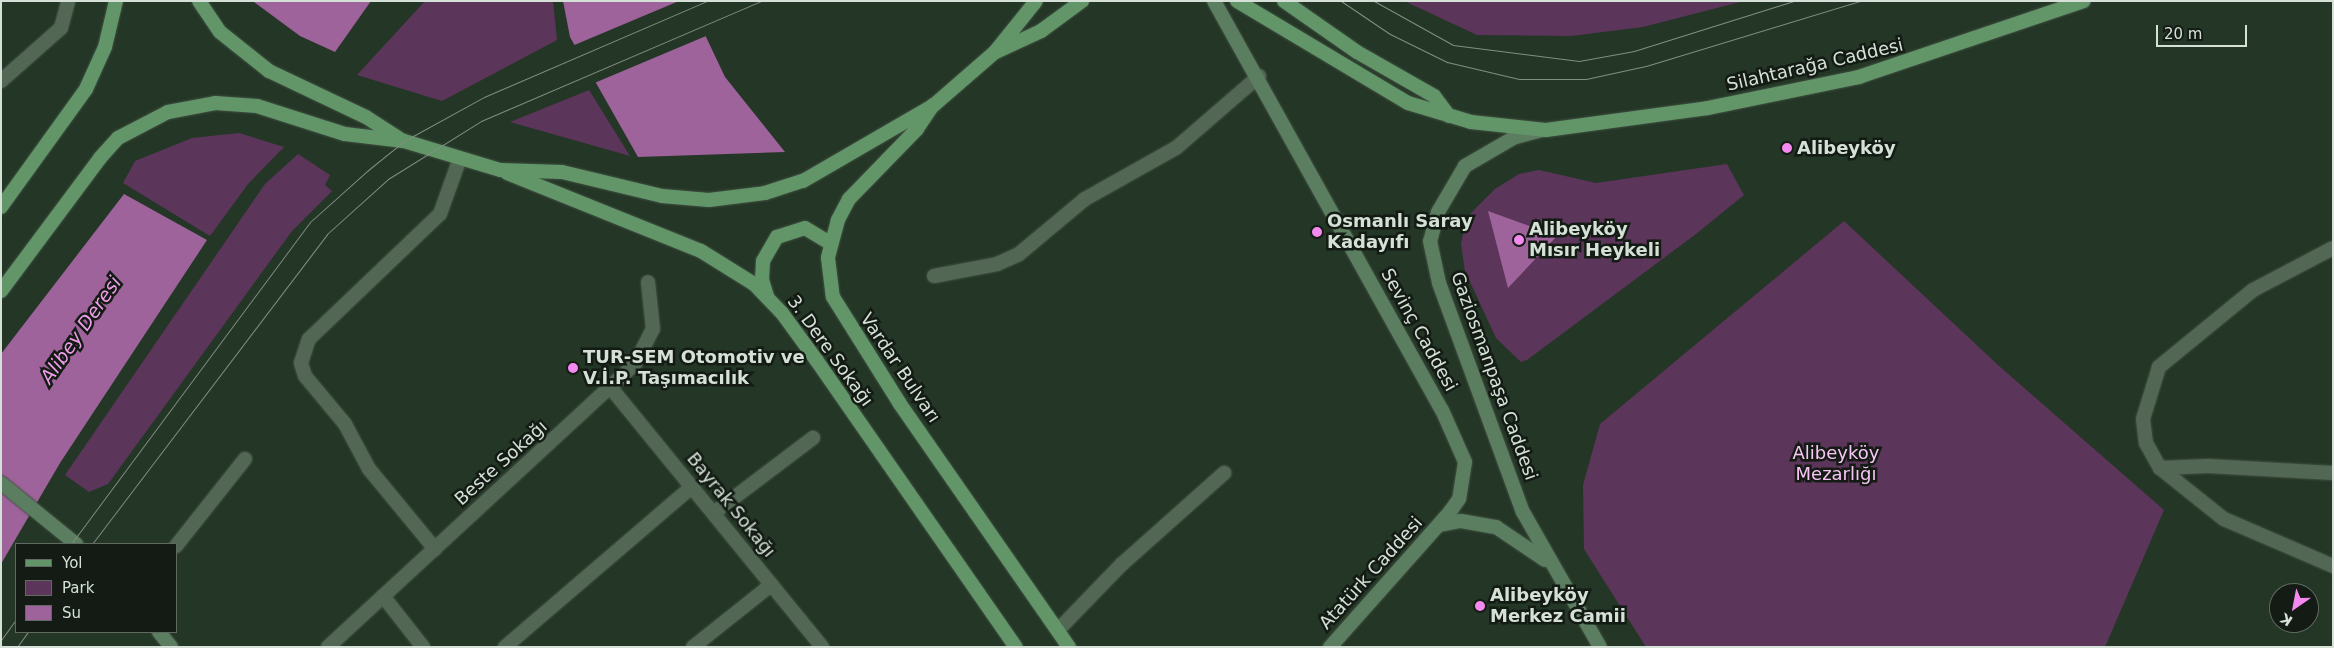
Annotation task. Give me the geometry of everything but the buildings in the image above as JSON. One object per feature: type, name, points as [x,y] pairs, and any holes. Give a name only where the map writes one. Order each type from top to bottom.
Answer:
[{"type":"main road","points":[[1,207],[86,89],[105,47],[116,1]]},
{"type":"main road","points":[[199,1],[220,32],[269,71],[366,117],[404,141]]},
{"type":"main road","points":[[1,291],[100,158],[118,138],[148,120],[215,103],[257,106],[345,134],[404,141],[500,170],[562,172],[662,196],[708,200],[765,193],[819,172],[934,105],[995,52],[1036,1]]},
{"type":"main road","points":[[995,52],[1041,31],[1082,1]]},
{"type":"main road","name":"Sevinç Caddesi","points":[[1214,1],[1260,76],[1457,439],[1465,462],[1464,480],[1458,499],[1440,525]]},
{"type":"main road","name":"Silahtarağa Caddesi","points":[[1237,1],[1376,88],[1449,116],[1507,129],[1546,130],[1708,108],[1860,77],[2083,1]]},
{"type":"main road","points":[[1284,1],[1357,52],[1434,96],[1449,116]]},
{"type":"main road","name":"Vardar Bulvarı","points":[[934,105],[917,129],[849,199],[830,243],[833,297],[850,330],[1070,647]]},
{"type":"main road","name":"Gaziosmanpaşa Caddesi","points":[[1546,130],[1507,141],[1465,166],[1438,212],[1430,241],[1439,284],[1523,512],[1551,565],[1600,647]]},
{"type":"main road","name":"3. Dere Sokağı","points":[[500,170],[701,251],[738,271],[768,298],[1016,647]]},
{"type":"main road","points":[[768,298],[762,280],[763,261],[777,237],[806,228],[830,243]]},
{"type":"main road","points":[[1,483],[75,543]]},
{"type":"main road","points":[[1440,525],[1461,521],[1496,528],[1519,538],[1551,565]]},
{"type":"main road","name":"Atatürk Caddesi","points":[[1330,647],[1440,525]]},
{"type":"main road","points":[[160,633],[171,647]]},
{"type":"street","points":[[1,81],[62,28],[68,1]]},
{"type":"street","points":[[934,276],[997,264],[1019,254],[1084,199],[1176,148],[1260,76]]},
{"type":"street","points":[[435,549],[369,469],[345,424],[305,376],[301,363],[309,339],[440,214],[460,158]]},
{"type":"street","points":[[2333,248],[2253,290],[2159,368],[2143,419],[2146,443],[2160,468],[2224,519],[2333,566]]},
{"type":"street","name":"Beste Sokağı","points":[[328,647],[635,364],[653,329],[648,282]]},
{"type":"street","name":"Bayrak Sokağı","points":[[611,388],[692,487],[715,512],[822,647]]},
{"type":"street","points":[[715,512],[813,438]]},
{"type":"street","points":[[178,543],[245,459]]},
{"type":"street","points":[[2160,468],[2208,466],[2333,473]]},
{"type":"street","points":[[1058,630],[1122,564],[1224,473]]},
{"type":"street","points":[[505,647],[692,487]]},
{"type":"street","points":[[693,647],[771,585]]},
{"type":"street","points":[[383,596],[423,647]]},
{"type":"green space","points":[[425,1],[553,1],[557,40],[442,101],[357,75]]},
{"type":"green space","points":[[1404,1],[1744,1],[1643,27],[1571,36],[1477,35]]},
{"type":"green space","points":[[589,90],[630,156],[510,122]]},
{"type":"green space","points":[[239,133],[284,147],[248,184],[210,236],[123,183],[135,161],[192,138]]},
{"type":"green space","points":[[298,154],[330,175],[325,185],[332,191],[292,231],[108,484],[89,492],[65,475],[265,184]]},
{"type":"green space","points":[[1727,164],[1744,195],[1696,234],[1527,360],[1521,362],[1496,338],[1465,271],[1461,244],[1466,218],[1495,189],[1519,174],[1539,170],[1596,183]]},
{"type":"green space","name":"Alibeyköy Mezarlığı","points":[[1844,221],[1998,365],[2164,510],[2105,647],[1646,647],[1584,549],[1583,485],[1600,424]]},
{"type":"water","points":[[371,1],[335,52],[300,36],[254,2]]},
{"type":"water","points":[[563,1],[689,1],[725,77],[785,152],[638,157],[570,37]]},
{"type":"water","name":"Alibey Deresi","points":[[124,194],[207,240],[60,463],[1,564],[1,354]]},
{"type":"water","points":[[1488,211],[1557,236],[1508,288]]},
{"type":"pier","points":[[679,1],[692,1],[706,36],[592,84],[572,46]]},
{"type":"tram line","points":[[72,543],[310,222],[367,171],[404,141],[484,97],[707,1]]},
{"type":"tram line","points":[[93,543],[327,234],[388,179],[481,121],[761,1]]},
{"type":"tram line","points":[[1341,1],[1390,34],[1447,62],[1519,79],[1586,79],[1646,66],[1860,1]]},
{"type":"tram line","points":[[1374,1],[1453,45],[1579,61],[1634,51],[1794,1]]},
{"type":"tram line","points":[[1,640],[15,620]]},
{"type":"tram line","points":[[17,647],[27,633]]},
{"type":"place","name":"Alibeyköy","points":[[1787,148]]},
{"type":"place","name":"Osmanlı Saray Kadayıfı","points":[[1317,232]]},
{"type":"place","name":"Alibeyköy Mısır Heykeli","points":[[1519,240]]},
{"type":"place","name":"TUR-SEM Otomotiv ve V.İ.P. Taşımacılık","points":[[573,368]]},
{"type":"place","name":"Alibeyköy Merkez Camii","points":[[1480,606]]}]
